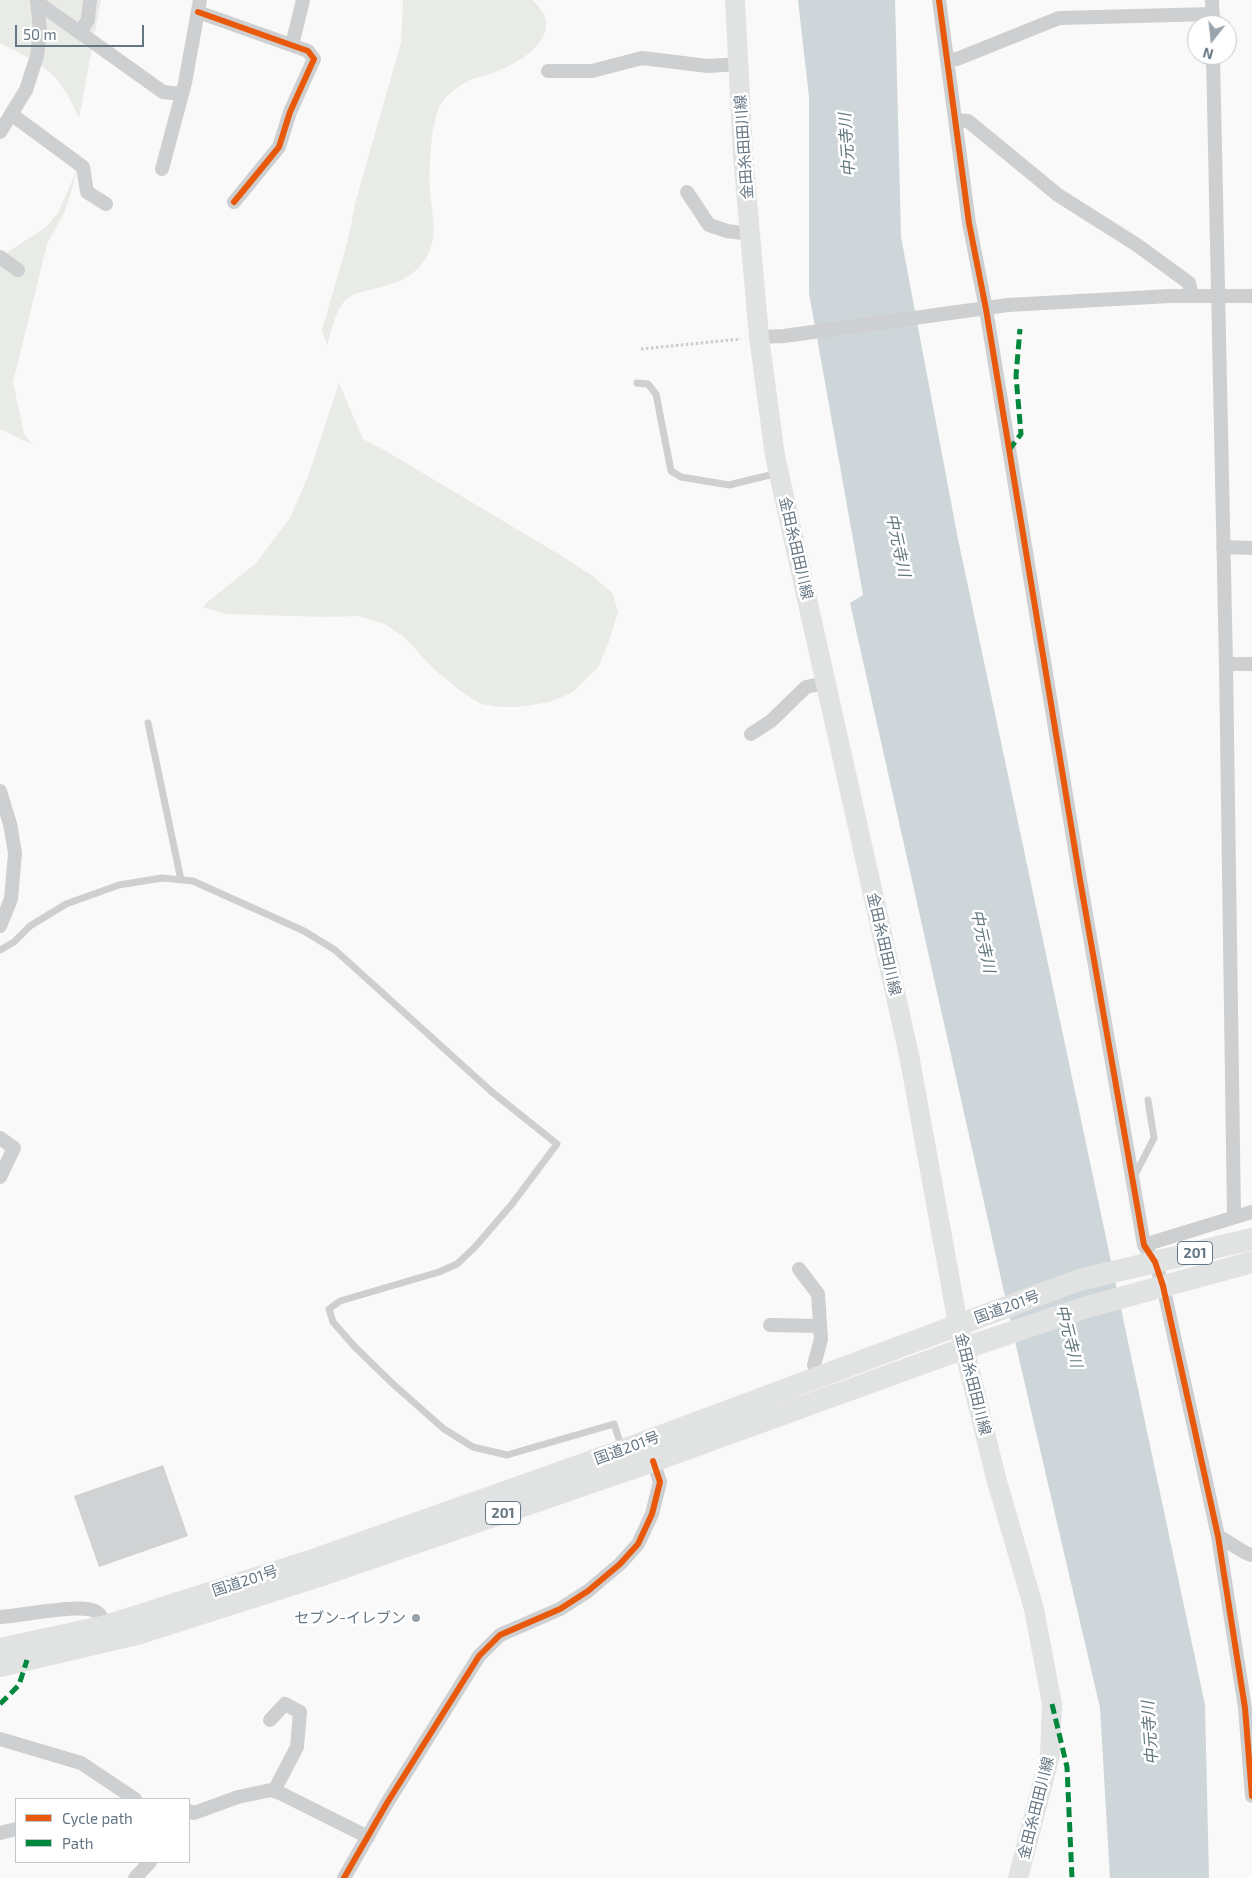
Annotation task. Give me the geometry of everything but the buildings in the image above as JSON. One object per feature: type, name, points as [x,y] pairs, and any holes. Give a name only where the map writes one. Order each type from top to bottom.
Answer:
[{"type":"highway","name":"国道201号","points":[[0,1649],[106,1626],[310,1561],[623,1450],[958,1324],[1146,1258],[1252,1239]]},
{"type":"highway","name":"国道201号","points":[[0,1666],[137,1634],[316,1577],[653,1461],[965,1348],[1000,1338],[1087,1307],[1252,1262]]},
{"type":"main road","name":"金田糸田田川線","points":[[734,0],[743,155],[759,337],[775,456],[909,1055],[958,1324],[996,1478],[1034,1610],[1052,1704],[1050,1754],[1018,1878]]},
{"type":"street","points":[[80,33],[88,19],[90,0]]},
{"type":"street","points":[[292,45],[303,0]]},
{"type":"street","points":[[939,0],[969,223],[986,309],[1080,880],[1146,1258],[1218,1536],[1245,1708],[1252,1796]]},
{"type":"street","points":[[37,1],[163,92],[182,94]]},
{"type":"street","points":[[0,132],[26,90],[37,56],[40,30],[37,1]]},
{"type":"street","points":[[162,169],[182,94],[199,6],[308,50],[314,60],[290,112],[279,147],[234,202]]},
{"type":"street","points":[[947,60],[958,58],[1059,18],[1212,13]]},
{"type":"street","points":[[548,71],[592,71],[642,58],[708,66],[739,64]]},
{"type":"street","points":[[1213,65],[1226,664],[1234,1216]]},
{"type":"street","points":[[11,114],[83,167],[87,192],[106,204]]},
{"type":"street","points":[[955,120],[968,120],[1058,195],[1137,245],[1189,282],[1192,296]]},
{"type":"street","points":[[687,192],[709,225],[727,231],[750,234]]},
{"type":"street","points":[[0,257],[18,270]]},
{"type":"street","points":[[759,337],[784,336],[1027,304],[1170,296],[1252,296]]},
{"type":"street","points":[[1223,547],[1252,548]]},
{"type":"street","points":[[1226,664],[1252,664]]},
{"type":"street","points":[[751,734],[771,721],[806,687],[825,683]]},
{"type":"street","points":[[0,791],[10,824],[15,854],[10,899],[0,926]]},
{"type":"street","points":[[0,1138],[14,1148],[0,1178]]},
{"type":"street","points":[[1146,1258],[1234,1216],[1252,1212]]},
{"type":"street","points":[[799,1269],[818,1294],[821,1339],[814,1365],[818,1377]]},
{"type":"street","points":[[770,1325],[820,1326]]},
{"type":"street","points":[[344,1878],[458,1686],[479,1656],[500,1635],[560,1609],[588,1590],[620,1564],[638,1544],[652,1514],[660,1482],[653,1461]]},
{"type":"street","points":[[1218,1536],[1234,1544],[1247,1555],[1252,1555]]},
{"type":"street","points":[[0,1618],[76,1607],[93,1610],[100,1614],[106,1626]]},
{"type":"street","points":[[270,1720],[284,1704],[300,1712],[298,1747],[274,1791]]},
{"type":"street","points":[[0,1739],[81,1763],[134,1798]]},
{"type":"street","points":[[190,1814],[238,1797],[271,1790],[368,1837]]},
{"type":"street","points":[[0,1833],[15,1829]]},
{"type":"street","points":[[136,1878],[149,1863]]},
{"type":"lane","points":[[637,383],[648,384],[656,394],[671,470],[681,477],[729,485],[779,473]]},
{"type":"lane","points":[[148,723],[181,880]]},
{"type":"lane","points":[[0,950],[14,942],[30,926],[66,904],[119,885],[162,878],[193,881],[304,931],[335,950],[492,1092],[557,1144],[512,1204],[475,1247],[456,1264],[439,1272],[340,1301],[329,1309],[333,1322],[354,1346],[393,1384],[444,1429],[473,1447],[507,1455],[614,1424],[623,1450]]},
{"type":"lane","points":[[1133,1180],[1154,1138],[1148,1100]]},
{"type":"path","points":[[641,349],[759,337]]},
{"type":"shaded area","points":[[0,0],[101,0],[79,118],[64,89],[52,74],[0,43]]},
{"type":"shaded area","points":[[403,0],[532,0],[544,14],[546,22],[545,32],[537,46],[524,57],[501,70],[468,81],[454,90],[442,102],[435,121],[431,146],[430,192],[434,234],[430,250],[416,271],[403,279],[360,292],[348,298],[337,314],[327,346],[322,330],[349,236],[355,204],[401,43]]},
{"type":"shaded area","points":[[79,165],[65,211],[47,244],[13,382],[24,434],[33,445],[0,429],[0,257],[45,228],[58,213]]},
{"type":"shaded area","points":[[339,383],[363,439],[565,558],[593,576],[613,594],[618,612],[608,644],[598,667],[573,692],[550,702],[519,707],[481,704],[462,692],[435,670],[404,637],[385,624],[358,616],[226,614],[203,607],[255,564],[290,518],[309,474]]},
{"type":"water","name":"中元寺川","points":[[798,0],[895,0],[901,237],[958,539],[1205,1705],[1209,1878],[1110,1878],[1100,1708],[1017,1350],[850,603],[863,595],[809,293],[809,97]]},
{"type":"marked path","points":[[1009,450],[1021,434],[1016,376],[1020,329]]},
{"type":"marked path","points":[[0,1704],[19,1685],[27,1660]]},
{"type":"marked path","points":[[1052,1704],[1067,1767],[1072,1878]]},
{"type":"cycle path","points":[[939,0],[969,223],[986,309],[1080,880],[1144,1245],[1155,1262],[1163,1286],[1218,1536],[1245,1708],[1252,1796]]},
{"type":"cycle path","points":[[198,12],[308,51],[314,59],[290,112],[279,147],[234,202]]},
{"type":"cycle path","points":[[344,1878],[387,1803],[479,1656],[500,1635],[560,1609],[588,1591],[620,1564],[638,1544],[652,1514],[660,1482],[653,1461]]},
{"type":"place","name":"セブン-イレブン","points":[[416,1618]]}]
